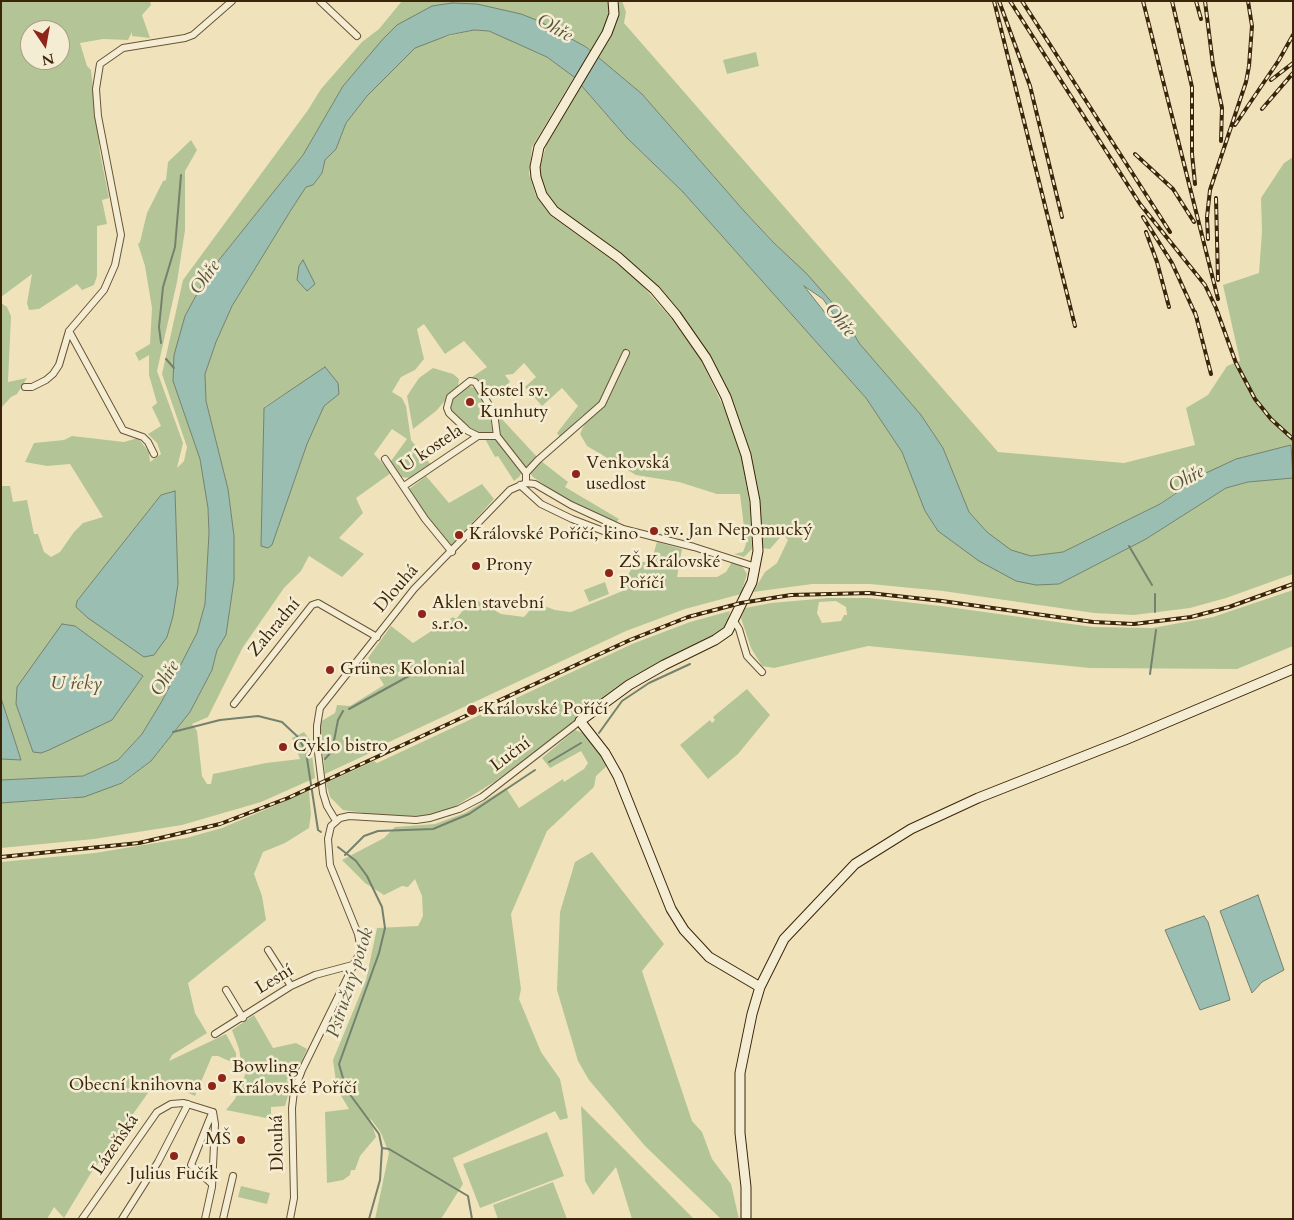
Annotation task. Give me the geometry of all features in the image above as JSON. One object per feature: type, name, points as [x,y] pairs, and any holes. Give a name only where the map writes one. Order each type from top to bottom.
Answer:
[{"type":"street","points":[[25,387],[32,387],[53,374],[59,364],[69,331],[104,290],[115,265],[121,235],[98,116],[96,88],[100,64],[123,48],[185,38],[193,34],[232,1]]},
{"type":"street","points":[[320,1],[357,36]]},
{"type":"street","name":"Luční","points":[[336,821],[353,816],[416,820],[430,818],[459,809],[482,797],[629,685],[728,632],[756,567],[758,551],[756,519],[748,463],[731,410],[706,358],[682,323],[655,290],[618,258],[554,211],[539,188],[535,167],[539,147],[607,33],[614,14],[614,1]]},
{"type":"street","points":[[69,331],[123,430],[143,437],[154,454]]},
{"type":"street","points":[[522,484],[526,473],[602,404],[626,353]]},
{"type":"street","name":"U kostela","points":[[470,381],[475,382],[494,412],[497,436],[478,436],[468,431],[448,413],[447,408],[450,397],[470,381]]},
{"type":"street","name":"U kostela","points":[[404,486],[478,436]]},
{"type":"street","points":[[497,436],[526,473]]},
{"type":"street","name":"U kostela","points":[[386,459],[425,519],[452,552]]},
{"type":"street","points":[[522,484],[539,485],[571,505],[623,529],[694,547],[756,567]]},
{"type":"street","points":[[522,484],[541,504],[572,519],[606,532],[623,529]]},
{"type":"street","name":"Dlouhá","points":[[290,1219],[294,1198],[292,1108],[294,1091],[302,1070],[356,964],[361,950],[358,934],[330,865],[328,835],[336,821],[327,806],[323,793],[317,726],[320,708],[328,695],[377,637],[414,589],[452,552],[510,490],[522,484]]},
{"type":"street","name":"Zahradní","points":[[234,704],[312,605],[318,604],[377,637]]},
{"type":"street","points":[[734,621],[739,629],[747,656],[762,672]]},
{"type":"street","points":[[746,1219],[746,1187],[740,1134],[740,1073],[752,1014],[760,987],[784,939],[855,864],[911,829],[978,798],[1125,740],[1293,669]]},
{"type":"street","points":[[580,721],[605,753],[618,776],[671,909],[684,930],[709,957],[760,987]]},
{"type":"street","points":[[268,950],[291,986]]},
{"type":"street","name":"Lesní","points":[[215,1034],[291,986],[315,975],[356,964]]},
{"type":"street","points":[[226,990],[243,1018]]},
{"type":"street","name":"Lázeňská","points":[[82,1219],[118,1171],[153,1116],[171,1104],[188,1104],[212,1112]]},
{"type":"street","points":[[122,1219],[158,1162],[188,1104]]},
{"type":"street","points":[[212,1112],[191,1165],[212,1184]]},
{"type":"street","points":[[205,1219],[212,1184],[215,1124],[212,1112]]},
{"type":"street","points":[[223,1219],[233,1176]]},
{"type":"green space","points":[[1,1],[150,1],[151,5],[142,15],[150,38],[132,36],[132,32],[128,40],[103,39],[80,43],[87,66],[91,70],[100,153],[109,198],[102,200],[107,224],[97,226],[97,276],[94,285],[82,290],[77,284],[39,309],[29,310],[27,303],[32,274],[1,297]]},
{"type":"green space","points":[[402,1],[622,1],[626,12],[624,23],[998,452],[1124,463],[1195,445],[1186,408],[1208,395],[1227,366],[1240,361],[1223,285],[1259,273],[1262,232],[1261,198],[1284,163],[1293,157],[1293,445],[1236,459],[1179,490],[1160,504],[1063,552],[1030,556],[1009,550],[987,532],[969,512],[943,448],[921,415],[859,343],[843,315],[744,211],[642,94],[586,47],[521,14],[397,25],[343,86],[303,155],[207,275],[185,316],[173,381],[200,459],[208,508],[209,533],[205,604],[197,633],[162,701],[142,734],[118,760],[83,776],[1,780],[1,759],[21,760],[1,698],[1,486],[10,486],[13,502],[27,500],[34,534],[38,534],[44,552],[51,557],[60,552],[83,523],[103,517],[70,464],[47,466],[25,462],[34,443],[64,440],[72,436],[124,442],[138,438],[149,452],[150,462],[161,454],[157,443],[148,434],[161,426],[152,407],[157,403],[149,375],[149,355],[139,361],[135,353],[150,344],[152,308],[145,266],[138,244],[147,213],[163,181],[166,180],[168,162],[191,140],[197,150],[185,171],[185,230],[177,282],[157,371],[183,443],[177,468],[184,461],[187,447],[162,374],[183,280],[308,110],[321,89],[362,42],[379,29]],"holes":[[[175,491],[178,584],[167,637],[115,635],[76,607],[77,601],[161,495]],[[75,626],[143,676],[112,720],[33,752],[16,704]]]},
{"type":"green space","points":[[474,30],[488,31],[547,57],[574,77],[532,147],[529,174],[536,196],[551,216],[633,275],[670,317],[700,358],[726,412],[741,454],[750,506],[752,549],[744,557],[734,554],[743,552],[746,544],[740,494],[717,494],[679,482],[636,475],[587,446],[580,434],[585,423],[583,415],[560,437],[557,433],[578,406],[562,388],[542,406],[525,387],[536,377],[524,363],[513,374],[505,375],[510,382],[490,399],[500,417],[538,458],[526,469],[499,435],[496,414],[472,377],[487,367],[464,341],[445,354],[424,324],[417,329],[424,359],[415,370],[401,377],[392,392],[402,398],[406,406],[411,440],[431,465],[411,478],[400,477],[391,461],[407,439],[392,429],[374,454],[391,473],[356,498],[363,513],[339,538],[364,554],[342,577],[309,556],[301,571],[284,588],[243,647],[208,717],[192,724],[197,731],[202,776],[207,784],[211,784],[213,774],[266,763],[300,759],[292,738],[304,732],[310,740],[315,778],[261,802],[182,825],[94,839],[1,848],[1,803],[71,799],[123,783],[151,761],[190,712],[212,670],[217,650],[226,635],[234,580],[234,536],[228,489],[206,401],[205,374],[216,342],[232,306],[291,210],[306,187],[313,185],[322,173],[325,160],[336,149],[346,123],[367,96],[415,48],[432,40]],"holes":[[[325,368],[339,393],[324,406],[307,444],[272,545],[261,545],[264,407]]]},
{"type":"green space","points":[[756,52],[759,66],[727,74],[723,60]]},
{"type":"green space","points":[[581,85],[627,138],[683,192],[866,398],[902,452],[925,511],[938,531],[1059,584],[1146,539],[1226,488],[1248,482],[1293,478],[1293,574],[1226,598],[1190,608],[1134,615],[1094,613],[943,591],[870,584],[812,584],[753,592],[765,572],[777,563],[788,540],[783,534],[770,549],[761,548],[750,455],[730,398],[675,309],[563,214],[547,197],[542,184],[540,167],[546,146]]},
{"type":"green space","points":[[1,303],[7,307],[11,316],[8,382],[27,378],[17,394],[11,397],[1,408]]},
{"type":"green space","points":[[433,368],[453,374],[459,379],[458,386],[436,411],[413,429],[407,396],[419,378]]},
{"type":"green space","points":[[470,386],[476,389],[488,406],[493,433],[478,433],[451,413],[449,402],[464,387]]},
{"type":"green space","points":[[484,437],[495,439],[520,469],[522,473],[514,481],[498,456],[495,457]]},
{"type":"green space","points":[[541,461],[568,482],[565,487],[619,519],[616,523],[564,498],[533,477],[530,473]]},
{"type":"green space","points":[[426,476],[449,503],[482,484],[494,499],[450,547],[408,490]]},
{"type":"green space","points":[[657,542],[682,549],[677,577],[717,577],[726,572],[732,562],[742,566],[747,574],[741,594],[685,609],[626,631],[372,750],[370,753],[325,774],[320,722],[335,713],[337,705],[350,706],[384,685],[368,658],[391,626],[413,643],[453,617],[456,619],[473,598],[501,614],[524,617],[536,603],[555,610],[571,612],[625,590],[634,562],[651,562]]},
{"type":"green space","points":[[605,582],[609,594],[589,602],[584,590]]},
{"type":"green space","points":[[1293,590],[1293,646],[1237,669],[1090,668],[868,646],[774,668],[762,666],[751,648],[741,618],[745,608],[771,603],[828,598],[869,598],[1093,627],[1152,628],[1213,617]],"holes":[[[836,601],[846,607],[847,615],[844,615],[841,621],[822,623],[817,613],[819,602]]]},
{"type":"green space","points":[[730,611],[727,625],[716,635],[627,682],[494,782],[454,807],[435,814],[416,817],[378,815],[343,810],[330,797],[326,783],[374,761],[377,763],[632,644],[690,622]]},
{"type":"green space","points":[[747,689],[770,715],[738,754],[708,779],[680,745],[710,720],[712,723],[715,720],[713,717]]},
{"type":"green space","points":[[575,730],[583,733],[609,764],[596,776],[594,787],[547,831],[511,914],[521,989],[519,999],[541,1052],[560,1079],[568,1118],[560,1120],[555,1111],[453,1158],[463,1184],[441,1219],[375,1219],[389,1153],[381,1133],[370,1118],[376,1137],[360,1156],[355,1170],[351,1170],[350,1175],[343,1180],[327,1183],[325,1112],[349,1109],[337,1089],[333,1060],[366,980],[377,928],[418,926],[423,916],[422,896],[415,879],[408,887],[402,886],[384,895],[365,883],[342,860],[384,838],[395,827],[435,824],[465,813],[506,788],[519,808],[563,779],[564,782],[584,769],[588,763],[581,751],[550,768],[542,758]]},
{"type":"green space","points":[[309,791],[311,814],[309,828],[285,843],[263,852],[254,874],[262,896],[266,920],[188,983],[195,1013],[207,1033],[172,1055],[169,1061],[226,1034],[236,1053],[236,1064],[218,1056],[212,1056],[195,1096],[158,1079],[91,1173],[64,1218],[54,1207],[47,1219],[1,1219],[1,862],[95,853],[186,838],[222,828]]},
{"type":"green space","points":[[592,852],[664,944],[642,971],[692,1121],[702,1132],[712,1159],[731,1184],[739,1219],[721,1219],[645,1146],[589,1080],[578,1061],[557,990],[560,912],[575,862]]},
{"type":"green space","points":[[254,1015],[273,1048],[296,1043],[307,1049],[290,1088],[285,1106],[271,1107],[271,1119],[226,1110],[235,1099],[240,1086],[237,1084],[239,1081],[242,1082],[248,1068],[242,1066],[239,1049],[232,1030]]},
{"type":"green space","points":[[581,1106],[694,1219],[632,1219],[616,1167],[593,1195],[585,1181]]},
{"type":"green space","points":[[547,1132],[564,1176],[480,1208],[463,1164]]},
{"type":"green space","points":[[553,1182],[567,1219],[498,1219],[493,1205]]},
{"type":"green space","points":[[241,1186],[270,1193],[267,1204],[238,1197]]},
{"type":"water","name":"Ohře","points":[[452,3],[477,4],[521,14],[539,21],[586,47],[642,94],[744,211],[807,274],[843,315],[859,343],[921,415],[943,448],[969,512],[987,532],[1011,550],[1031,556],[1063,552],[1160,504],[1206,473],[1236,459],[1291,445],[1293,478],[1248,482],[1226,488],[1146,539],[1059,584],[1036,585],[1016,581],[979,561],[938,531],[925,511],[902,452],[866,398],[683,192],[627,138],[574,77],[547,57],[489,31],[474,30],[449,35],[415,48],[367,96],[346,123],[336,149],[325,160],[322,173],[313,185],[306,187],[291,210],[232,306],[216,342],[205,374],[206,401],[228,489],[234,536],[234,580],[226,635],[217,650],[212,670],[190,712],[151,761],[122,783],[84,797],[1,803],[1,780],[83,776],[118,760],[142,734],[162,701],[197,633],[205,604],[209,533],[208,508],[200,459],[173,381],[174,355],[185,316],[207,275],[303,155],[343,86],[397,25],[432,6]],"holes":[[[804,286],[823,299],[838,324],[837,328]]]},
{"type":"water","points":[[303,260],[315,284],[307,291],[297,280],[299,266]]},
{"type":"water","points":[[325,367],[338,383],[339,394],[324,406],[307,444],[272,545],[268,548],[261,546],[264,408]]},
{"type":"water","points":[[175,491],[178,584],[173,616],[167,637],[154,655],[144,657],[88,618],[76,607],[77,601],[161,495]]},
{"type":"water","name":"U řeky","points":[[62,624],[75,626],[143,676],[112,720],[49,750],[41,753],[33,752],[16,704],[17,687]]},
{"type":"water","points":[[1,698],[13,735],[21,760],[1,759]]},
{"type":"water","points":[[1258,895],[1284,970],[1262,982],[1252,993],[1220,911]]},
{"type":"water","points":[[1204,916],[1208,922],[1230,1000],[1200,1010],[1165,930]]},
{"type":"waterway","points":[[161,343],[159,327],[163,287],[175,247],[181,175]]},
{"type":"waterway","points":[[166,359],[174,368]]},
{"type":"waterway","points":[[1129,546],[1152,585]]},
{"type":"waterway","points":[[1155,594],[1155,612]]},
{"type":"waterway","points":[[1150,674],[1156,630]]},
{"type":"waterway","points":[[599,733],[622,701],[649,683],[690,664]]},
{"type":"waterway","name":"Ohře","points":[[169,666],[178,671]]},
{"type":"waterway","points":[[349,709],[427,666]]},
{"type":"waterway","points":[[325,759],[332,751],[338,720],[343,711]]},
{"type":"waterway","name":"Pstružný potok","points":[[173,732],[220,720],[258,716],[282,722],[298,737],[306,752],[318,830],[321,832]]},
{"type":"waterway","points":[[549,762],[581,743]]},
{"type":"waterway","points":[[345,855],[364,836],[378,831],[433,829],[469,814],[535,770]]},
{"type":"waterway","name":"Pstružný potok","points":[[338,847],[356,861],[367,876],[382,907],[385,928],[379,953],[339,1064],[346,1089],[379,1134],[382,1148],[380,1180],[369,1219]]},
{"type":"waterway","points":[[382,1148],[389,1149],[468,1196],[472,1219]]},
{"type":"railway","points":[[994,1],[1075,326]]},
{"type":"railway","points":[[999,1],[1030,86],[1062,217]]},
{"type":"railway","points":[[1010,1],[1140,204],[1205,285],[1216,308],[1236,363],[1255,399],[1271,419],[1293,439]]},
{"type":"railway","points":[[1022,1],[1170,232]]},
{"type":"railway","points":[[1143,1],[1218,299]]},
{"type":"railway","points":[[1172,1],[1192,87],[1192,154],[1195,184]]},
{"type":"railway","points":[[1196,1],[1201,19]]},
{"type":"railway","points":[[1205,1],[1213,65],[1222,108],[1221,141]]},
{"type":"railway","points":[[1208,239],[1207,217],[1210,190],[1246,82],[1249,66],[1252,26],[1248,1]]},
{"type":"railway","points":[[1235,125],[1279,60],[1293,35]]},
{"type":"railway","points":[[1271,80],[1293,63]]},
{"type":"railway","points":[[1262,109],[1293,73]]},
{"type":"railway","points":[[1135,154],[1173,189],[1194,222]]},
{"type":"railway","points":[[1216,198],[1218,280]]},
{"type":"railway","points":[[1143,217],[1172,263],[1197,318]]},
{"type":"railway","points":[[1146,232],[1157,262],[1169,307]]},
{"type":"railway","points":[[1195,312],[1211,374]]},
{"type":"railway","points":[[1,857],[139,843],[220,824],[288,798],[630,640],[688,617],[741,603],[791,595],[869,593],[1093,622],[1134,624],[1191,617],[1229,607],[1293,584]]},
{"type":"place","name":"kostel sv. Kunhuty","points":[[470,402]]},
{"type":"place","name":"Venkovská usedlost","points":[[576,474]]},
{"type":"place","name":"sv. Jan Nepomucký","points":[[654,531]]},
{"type":"place","name":"Královské Poříčí, kino","points":[[459,535]]},
{"type":"place","name":"Prony","points":[[476,566]]},
{"type":"place","name":"ZŠ Královské Poříčí","points":[[609,573]]},
{"type":"place","name":"Aklen stavební s.r.o.","points":[[422,614]]},
{"type":"place","name":"Grünes Kolonial","points":[[330,670]]},
{"type":"place","name":"Královské Poříčí","points":[[472,710]]},
{"type":"place","name":"Cyklo bistro","points":[[283,747]]},
{"type":"place","name":"Bowling Královské Poříčí","points":[[222,1078]]},
{"type":"place","name":"Obecní knihovna","points":[[212,1086]]},
{"type":"place","name":"MŠ","points":[[241,1140]]},
{"type":"place","name":"Julius Fučík","points":[[174,1156]]}]
